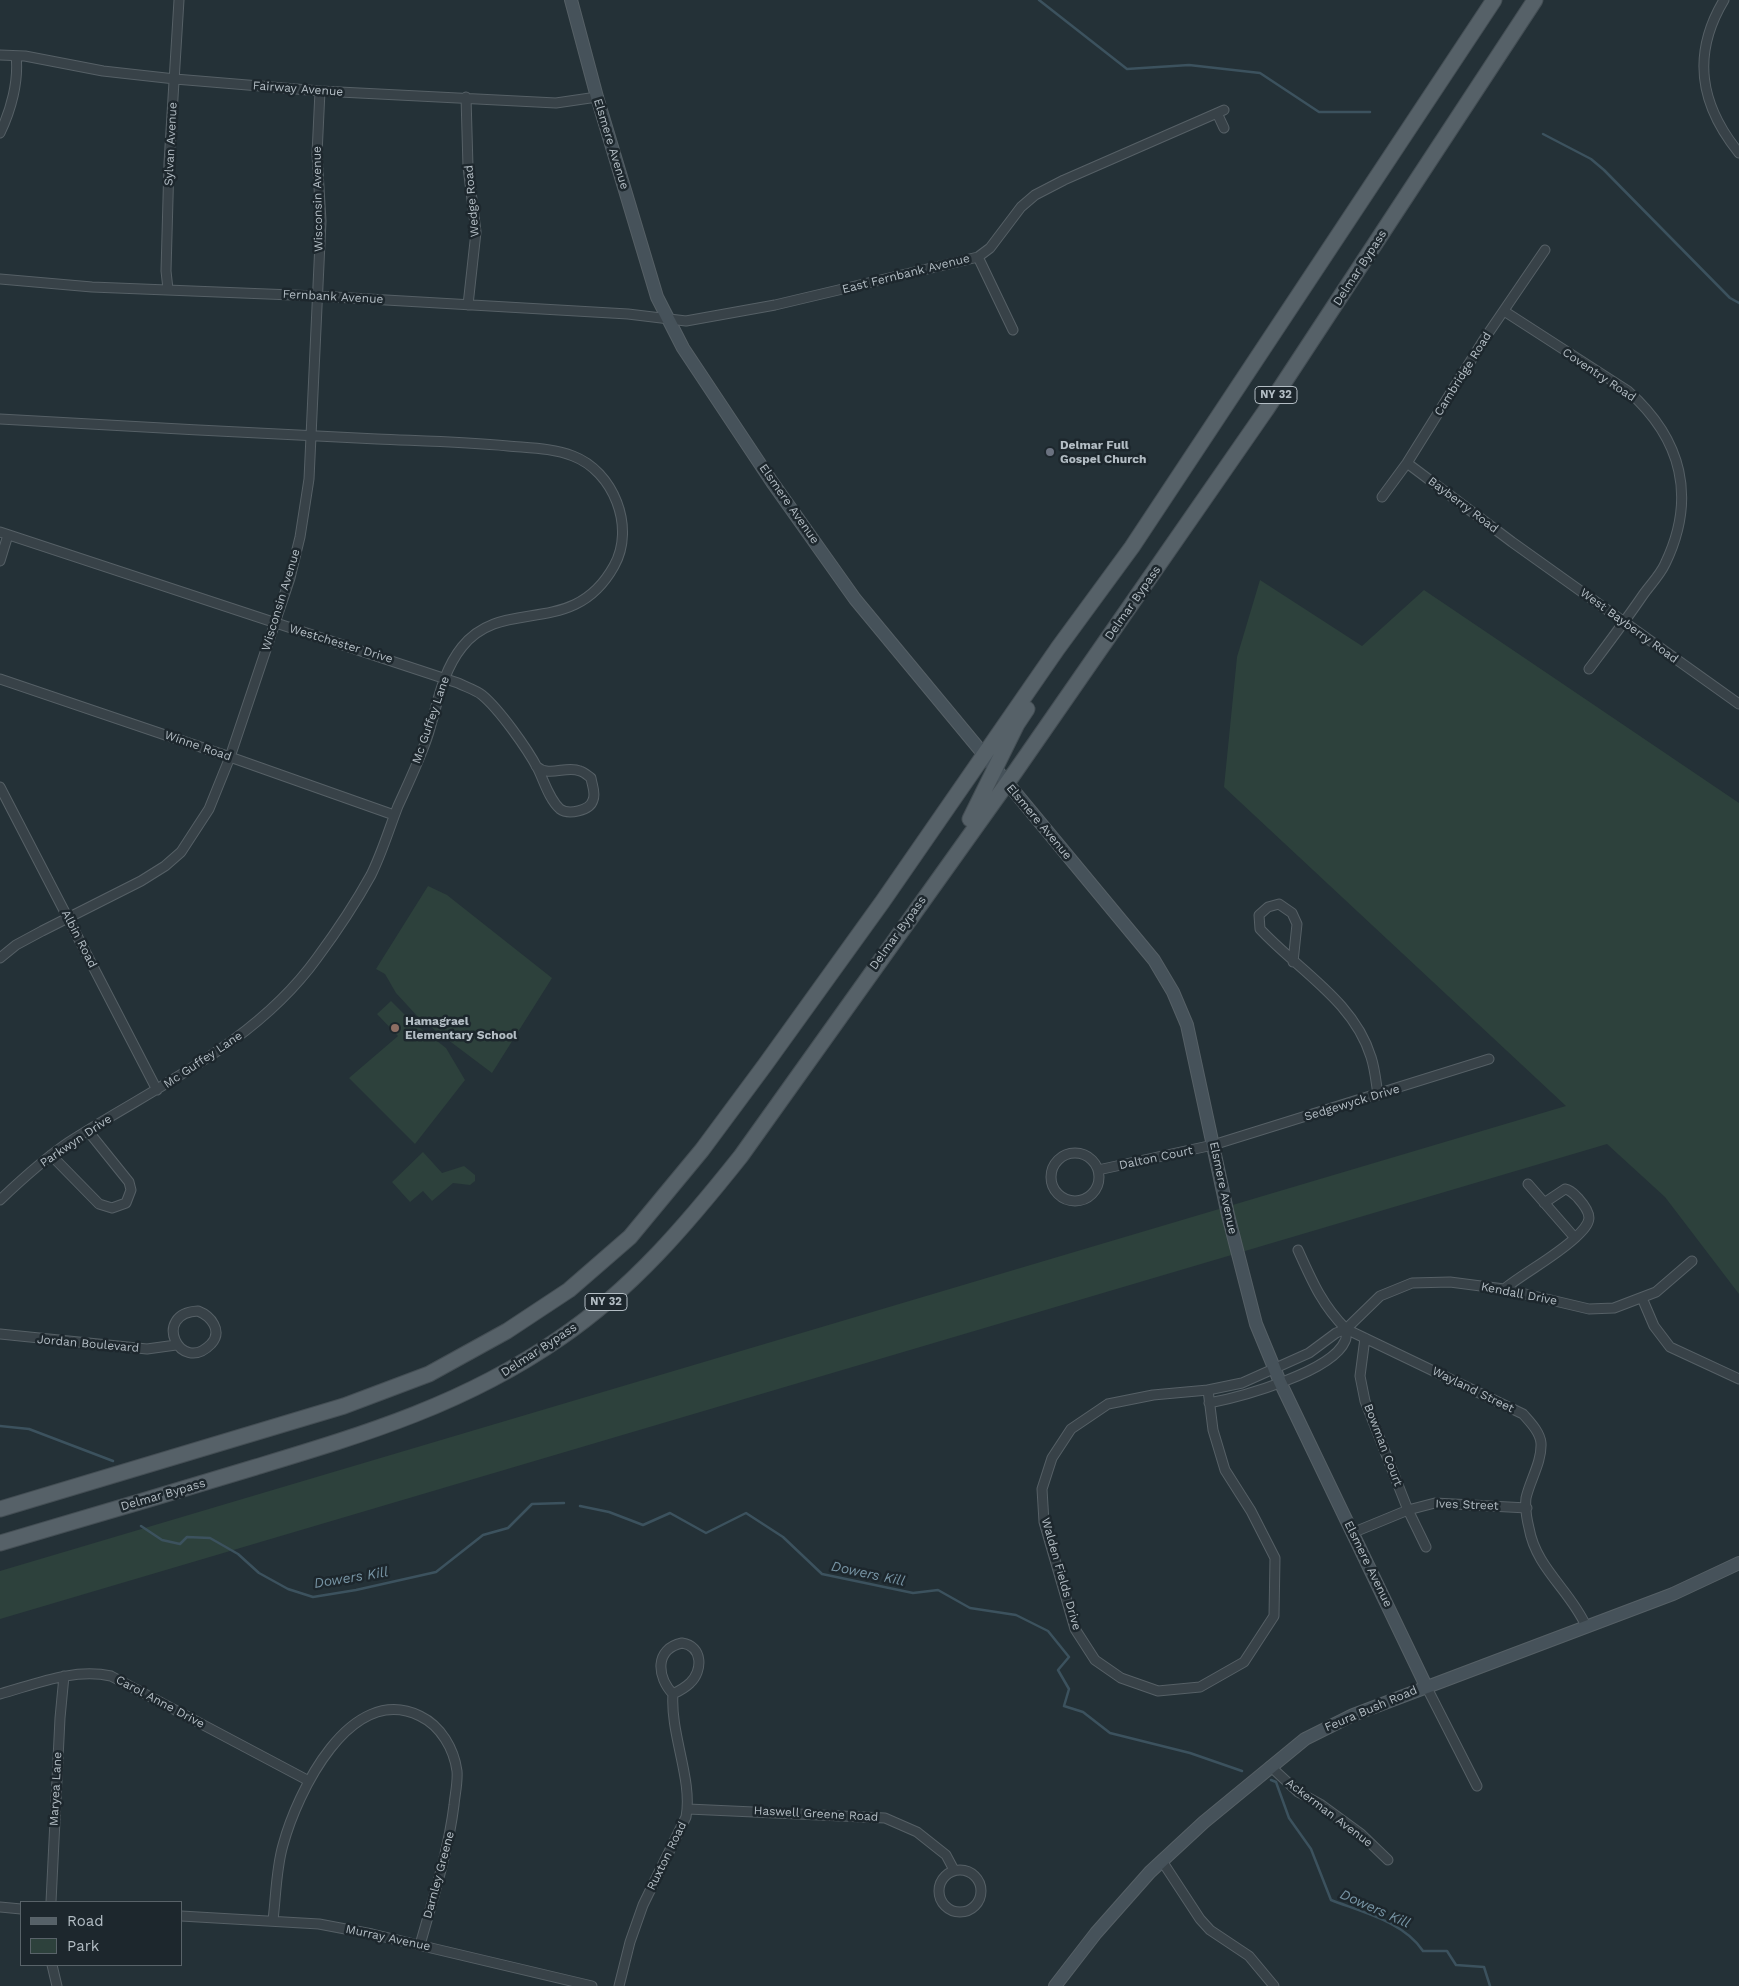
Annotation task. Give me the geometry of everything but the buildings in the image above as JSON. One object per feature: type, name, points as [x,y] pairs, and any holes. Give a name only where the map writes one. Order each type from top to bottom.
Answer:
[{"type":"main road","name":"Elsmere Avenue","points":[[571,0],[597,97],[651,278],[666,318],[683,348],[768,475],[855,599],[1154,960],[1173,992],[1187,1025],[1245,1287],[1256,1324],[1280,1382],[1426,1686]]},
{"type":"main road","name":"NY 32","points":[[0,1509],[385,1392],[451,1364],[508,1331],[569,1290],[630,1237],[702,1150],[882,902],[983,755],[1191,461],[1494,0]]},
{"type":"main road","name":"Delmar Bypass","points":[[0,1543],[321,1448],[417,1416],[487,1382],[560,1338],[628,1284],[680,1232],[741,1156],[1006,783],[1266,410],[1535,0]]},
{"type":"main road","points":[[893,940],[977,807],[1017,724],[1046,680],[1087,609]]},
{"type":"main road","name":"Feura Bush Road","points":[[1055,1986],[1096,1933],[1162,1861],[1204,1822],[1305,1739],[1353,1715],[1673,1594],[1739,1563]]},
{"type":"street","name":"Sylvan Avenue","points":[[168,288],[166,271],[169,162],[176,79],[179,0]]},
{"type":"street","points":[[1724,0],[1707,41],[1703,74],[1706,92],[1715,119],[1739,153]]},
{"type":"street","name":"Fairway Avenue","points":[[0,55],[103,71],[320,91],[556,103],[597,97]]},
{"type":"street","points":[[0,133],[14,91],[18,70],[16,56]]},
{"type":"street","name":"Wisconsin Avenue","points":[[0,958],[16,946],[141,881],[165,866],[181,852],[209,809],[230,757],[290,578],[300,537],[310,479],[321,220],[317,154],[320,91]]},
{"type":"street","name":"Wedge Road","points":[[466,97],[468,167],[476,232],[468,305]]},
{"type":"street","name":"East Fernbank Avenue","points":[[666,318],[694,321],[727,315],[940,268],[978,257],[990,248],[1021,207],[1035,195],[1064,180],[1220,111],[1224,128]]},
{"type":"street","name":"Cambridge Road","points":[[1382,497],[1407,463],[1545,250]]},
{"type":"street","points":[[978,257],[1013,330]]},
{"type":"street","name":"Fernbank Avenue","points":[[0,279],[92,287],[168,288],[317,296],[666,318]]},
{"type":"street","name":"Coventry Road","points":[[1504,311],[1628,391],[1646,407],[1673,451],[1683,491],[1676,535],[1665,565],[1589,669]]},
{"type":"street","points":[[0,419],[311,436]]},
{"type":"street","name":"Mc Guffey Lane","points":[[157,1090],[232,1043],[266,1014],[302,977],[349,914],[370,875],[426,740],[444,678],[457,653],[475,633],[500,621],[564,610],[590,595],[616,564],[621,545],[622,527],[619,510],[612,492],[603,477],[590,464],[561,452],[462,442],[311,436]]},
{"type":"street","name":"Bayberry Road","points":[[1407,463],[1520,547]]},
{"type":"street","points":[[0,560],[4,534]]},
{"type":"street","name":"Westchester Drive","points":[[4,534],[274,624],[444,678],[480,693],[494,705],[536,766],[555,803],[562,811],[574,812],[589,806],[593,801],[594,791],[591,778],[578,770],[549,772],[541,770],[536,766]]},
{"type":"street","name":"West Bayberry Road","points":[[1520,547],[1739,704]]},
{"type":"street","name":"Winne Road","points":[[0,680],[230,757],[394,815]]},
{"type":"street","name":"Albin Road","points":[[0,787],[157,1090]]},
{"type":"street","points":[[1293,962],[1297,924],[1292,913],[1279,904],[1268,907],[1259,915],[1260,929],[1293,962],[1331,994],[1362,1034],[1371,1057],[1378,1095]]},
{"type":"street","name":"Sedgewyck Drive","points":[[1213,1145],[1489,1059]]},
{"type":"street","name":"Parkwyn Drive","points":[[0,1200],[51,1155],[157,1090]]},
{"type":"street","points":[[51,1155],[99,1204],[112,1208],[126,1204],[131,1190],[129,1182],[88,1131]]},
{"type":"street","name":"Dalton Court","points":[[1098,1170],[1213,1145]]},
{"type":"street","points":[[1074,1153],[1089,1157],[1098,1170],[1097,1186],[1086,1198],[1071,1201],[1056,1193],[1052,1186],[1051,1171],[1060,1158],[1067,1154],[1074,1153]]},
{"type":"street","points":[[1528,1184],[1575,1238]]},
{"type":"street","points":[[1504,1289],[1520,1276],[1557,1254],[1575,1238],[1589,1221],[1590,1214],[1571,1191],[1565,1189],[1544,1203]]},
{"type":"street","points":[[1298,1250],[1318,1294],[1332,1315],[1346,1329]]},
{"type":"street","name":"Kendall Drive","points":[[1274,1368],[1309,1353],[1336,1333],[1346,1329],[1380,1296],[1412,1283],[1450,1282],[1504,1289],[1589,1309],[1614,1308],[1656,1292],[1692,1261]]},
{"type":"street","points":[[1642,1298],[1654,1326],[1670,1347],[1739,1379]]},
{"type":"street","name":"Jordan Boulevard","points":[[0,1334],[147,1349],[176,1345],[185,1351],[196,1352],[212,1343],[215,1336],[215,1326],[211,1318],[198,1311],[186,1313],[179,1317],[172,1333],[176,1345]]},
{"type":"street","name":"Kendall Drive","points":[[1280,1382],[1325,1361],[1346,1340],[1346,1329]]},
{"type":"street","name":"Wayland Street","points":[[1346,1329],[1523,1414],[1534,1428],[1541,1442],[1538,1462],[1526,1500],[1534,1550],[1545,1569],[1573,1601],[1586,1626]]},
{"type":"street","name":"Bowman Court","points":[[1365,1338],[1360,1376],[1365,1401],[1408,1510],[1426,1547]]},
{"type":"street","name":"Walden Fields Drive","points":[[1208,1390],[1213,1430],[1225,1470],[1251,1511],[1275,1558],[1274,1616],[1244,1662],[1200,1687],[1158,1691],[1121,1678],[1094,1660],[1075,1628],[1044,1522],[1042,1489],[1052,1458],[1071,1429],[1108,1404],[1153,1395],[1208,1390],[1242,1382],[1274,1368]]},
{"type":"street","points":[[1209,1403],[1245,1396],[1280,1382]]},
{"type":"street","name":"Ives Street","points":[[1352,1533],[1408,1510],[1434,1502],[1526,1508]]},
{"type":"street","name":"Ruxton Road","points":[[619,1986],[630,1942],[643,1905],[682,1829],[688,1809],[673,1718],[673,1694],[662,1680],[661,1664],[663,1656],[674,1645],[688,1644],[698,1655],[699,1669],[690,1683],[673,1694]]},
{"type":"street","name":"Carol Anne Drive","points":[[0,1694],[64,1676],[96,1673],[111,1676],[309,1781]]},
{"type":"street","name":"Maryea Lane","points":[[51,1901],[64,1676]]},
{"type":"street","points":[[1426,1686],[1477,1786]]},
{"type":"street","name":"Darnley Greene","points":[[273,1920],[282,1845],[309,1781],[334,1743],[350,1727],[375,1714],[396,1710],[427,1719],[446,1740],[457,1770],[449,1842],[420,1945]]},
{"type":"street","name":"Ackerman Avenue","points":[[1270,1766],[1298,1792],[1320,1804],[1361,1834],[1388,1860]]},
{"type":"street","name":"Haswell Greene Road","points":[[688,1809],[885,1818],[918,1832],[946,1855],[954,1870]]},
{"type":"street","points":[[1162,1861],[1200,1919],[1210,1930],[1249,1956],[1274,1986]]},
{"type":"street","points":[[954,1870],[970,1873],[978,1883],[980,1895],[978,1901],[968,1910],[954,1912],[942,1902],[939,1887],[946,1875],[954,1870]]},
{"type":"street","points":[[0,1907],[20,1908]]},
{"type":"street","name":"Murray Avenue","points":[[182,1916],[319,1924],[420,1945],[592,1986]]},
{"type":"street","points":[[52,1966],[57,1986]]},
{"type":"green space","points":[[1260,580],[1362,646],[1424,590],[1739,803],[1739,1294],[1665,1197],[1607,1144],[0,1619],[0,1571],[1566,1106],[1224,787],[1237,657]]},
{"type":"green space","points":[[428,886],[447,895],[552,978],[492,1073],[419,1018],[396,993],[385,974],[376,969]]},
{"type":"green space","points":[[391,1001],[411,1021],[446,1048],[465,1080],[415,1144],[349,1078],[398,1036],[377,1014]]},
{"type":"green space","points":[[423,1152],[442,1173],[464,1166],[475,1175],[475,1181],[470,1185],[453,1183],[432,1201],[423,1191],[410,1202],[392,1182]]},
{"type":"waterway","points":[[1039,0],[1127,69],[1189,65],[1260,73],[1319,112],[1370,112]]},
{"type":"waterway","points":[[1543,134],[1591,159],[1604,170],[1730,298],[1739,303]]},
{"type":"waterway","name":"Dowers Kill","points":[[0,1426],[29,1429],[113,1461]]},
{"type":"waterway","name":"Dowers Kill","points":[[141,1526],[162,1540],[180,1544],[187,1537],[210,1538],[238,1554],[259,1573],[288,1589],[313,1597],[356,1590],[436,1572],[483,1535],[508,1528],[532,1504],[564,1503]]},
{"type":"waterway","name":"Dowers Kill","points":[[580,1506],[609,1512],[643,1525],[670,1513],[706,1533],[746,1513],[783,1537],[822,1574],[913,1593],[938,1590],[970,1608],[1016,1615],[1048,1631],[1069,1657],[1058,1670],[1069,1689],[1064,1706],[1083,1712],[1110,1733],[1190,1753],[1242,1771]]},
{"type":"waterway","name":"Dowers Kill","points":[[1271,1780],[1276,1782],[1289,1818],[1311,1849],[1331,1900],[1394,1925],[1405,1932],[1423,1951],[1447,1951],[1456,1965],[1484,1967],[1490,1986]]},
{"type":"place","name":"Delmar Full Gospel Church","points":[[1050,452]]},
{"type":"place","name":"Hamagrael Elementary School","points":[[395,1028]]}]
